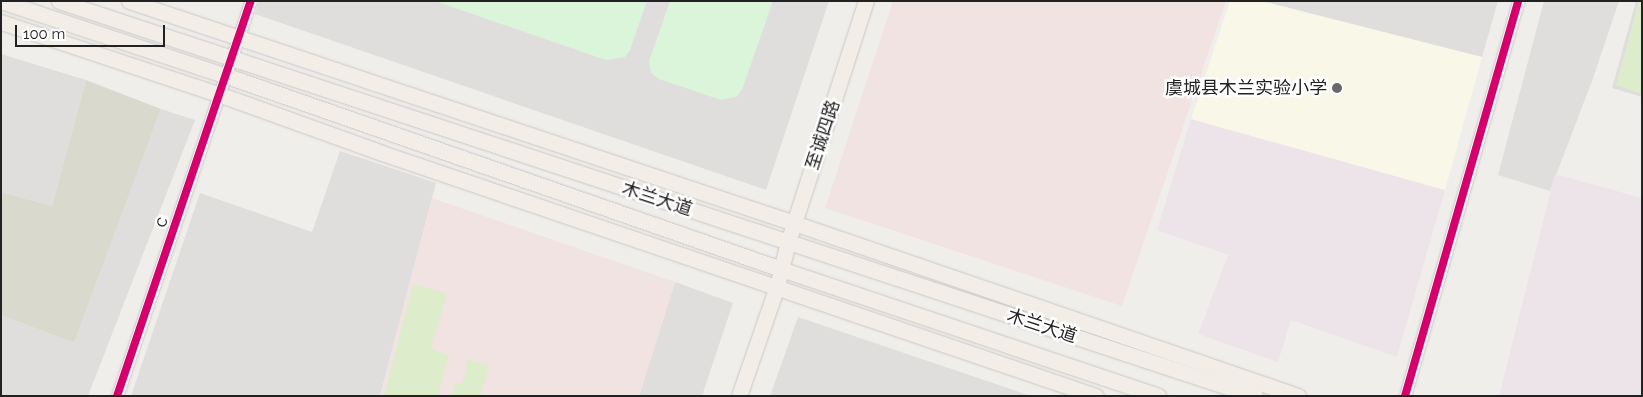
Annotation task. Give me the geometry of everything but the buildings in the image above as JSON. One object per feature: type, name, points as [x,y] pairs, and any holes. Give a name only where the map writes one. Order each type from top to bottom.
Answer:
[{"type":"main road","name":"木兰大道","points":[[1,1],[227,76],[780,269],[1158,396]]},
{"type":"main road","name":"木兰大道","points":[[59,1],[1255,396]]},
{"type":"main road","points":[[129,1],[794,224],[1298,396]]},
{"type":"main road","name":"至诚四路","points":[[739,396],[777,286],[788,242],[866,1]]},
{"type":"main road","points":[[1,22],[221,95],[382,153],[1096,396]]},
{"type":"street","name":"c","points":[[118,396],[221,95],[251,1]]},
{"type":"street","points":[[1405,396],[1518,1]]},
{"type":"shaded area","points":[[259,1],[829,1],[766,190],[255,14]]},
{"type":"shaded area","points":[[893,1],[1226,1],[1122,306],[825,208]]},
{"type":"shaded area","name":"虞城县木兰实验小学","points":[[1230,1],[1261,1],[1482,57],[1445,190],[1191,119]]},
{"type":"shaded area","points":[[1261,1],[1498,1],[1482,57]]},
{"type":"shaded area","points":[[1544,1],[1619,1],[1592,81],[1550,191],[1498,175]]},
{"type":"shaded area","points":[[1636,1],[1642,1],[1642,97],[1612,88]]},
{"type":"shaded area","points":[[1,54],[86,80],[52,206],[1,192]]},
{"type":"shaded area","points":[[86,80],[161,109],[74,343],[1,315],[1,192],[52,206]]},
{"type":"shaded area","points":[[161,109],[195,120],[88,396],[1,396],[1,315],[74,343]]},
{"type":"shaded area","points":[[1191,119],[1445,190],[1397,357],[1291,320],[1278,362],[1198,334],[1228,255],[1157,230]]},
{"type":"shaded area","points":[[340,151],[436,183],[380,396],[131,396],[200,193],[312,232]]},
{"type":"shaded area","points":[[1555,174],[1642,198],[1642,396],[1499,396]]},
{"type":"shaded area","points":[[432,198],[675,282],[639,396],[380,396]]},
{"type":"shaded area","points":[[675,282],[733,303],[702,396],[639,396]]},
{"type":"shaded area","points":[[798,317],[1031,396],[770,396]]},
{"type":"green space","points":[[435,1],[647,1],[630,50],[625,57],[606,60]]},
{"type":"green space","points":[[670,1],[773,1],[742,90],[736,97],[721,100],[659,79],[651,73],[649,61]]},
{"type":"green space","points":[[1639,1],[1642,1],[1642,94],[1616,85]]},
{"type":"green space","points":[[413,284],[447,294],[431,349],[449,355],[438,396],[384,396]]},
{"type":"green space","points":[[468,359],[489,365],[481,396],[451,396],[455,382],[462,384]]},
{"type":"cycle path","points":[[117,396],[251,1]]},
{"type":"cycle path","points":[[1405,396],[1518,1]]},
{"type":"place","name":"虞城县木兰实验小学","points":[[1337,88]]}]
